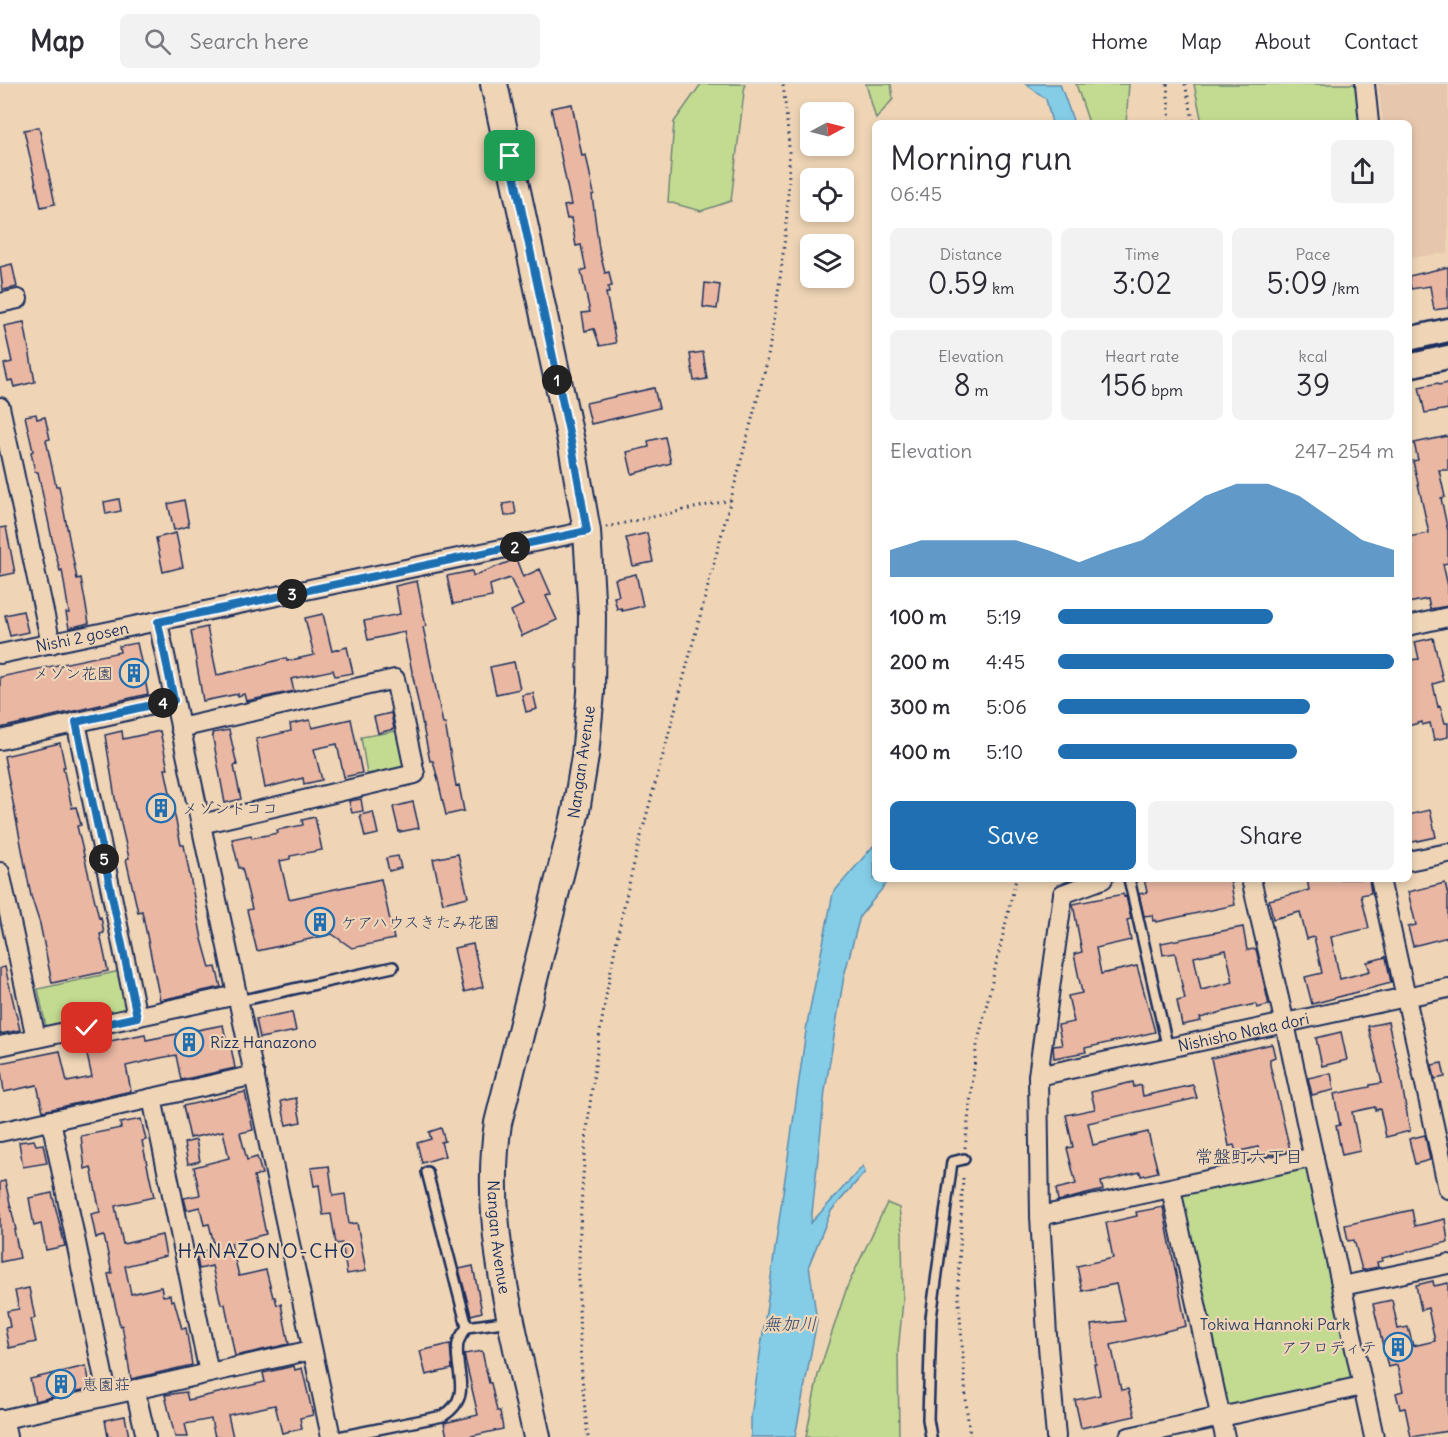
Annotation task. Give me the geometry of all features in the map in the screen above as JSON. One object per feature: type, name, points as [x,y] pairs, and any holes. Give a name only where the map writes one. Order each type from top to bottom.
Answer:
[{"type":"main road","name":"Nangan Avenue","points":[[494,84],[569,435],[587,531],[592,615],[591,692],[585,756],[576,811],[498,1123],[493,1154],[496,1227],[512,1321],[537,1437]]},
{"type":"main road","points":[[0,1421],[3,1437]]},
{"type":"street","points":[[1365,84],[1369,120]]},
{"type":"street","points":[[0,303],[18,299]]},
{"type":"street","points":[[1412,338],[1448,330]]},
{"type":"street","points":[[1412,365],[1448,357]]},
{"type":"street","points":[[0,407],[51,644]]},
{"type":"street","name":"Nishi 2 gosen","points":[[0,654],[587,531]]},
{"type":"street","points":[[1412,625],[1448,617]]},
{"type":"street","points":[[158,622],[332,1437]]},
{"type":"street","points":[[180,728],[395,679],[415,774],[201,824]]},
{"type":"street","points":[[0,740],[174,700]]},
{"type":"street","points":[[76,722],[137,1017]]},
{"type":"street","points":[[1412,860],[1448,853]]},
{"type":"street","points":[[0,872],[36,1038]]},
{"type":"street","points":[[1056,1437],[1040,1216],[1038,1076],[1064,894],[1095,882]]},
{"type":"street","points":[[1252,882],[1285,1024],[1374,1437]]},
{"type":"street","points":[[1381,882],[1448,1189]]},
{"type":"street","name":"Nishisho Naka dori","points":[[1038,1076],[1448,988]]},
{"type":"street","points":[[0,1046],[238,998]]},
{"type":"street","points":[[0,1132],[255,1075]]},
{"type":"street","points":[[152,1098],[209,1373]]},
{"type":"street","points":[[51,1120],[107,1394]]},
{"type":"street","points":[[1040,1216],[1314,1157]]},
{"type":"street","points":[[1171,1189],[1225,1437]]},
{"type":"street","points":[[1342,1286],[1448,1264]]},
{"type":"street","points":[[0,1421],[107,1394],[312,1350]]},
{"type":"street","points":[[1129,1437],[1362,1386]]},
{"type":"street","points":[[135,1389],[146,1437]]},
{"type":"lane","points":[[1130,882],[1168,1048]]},
{"type":"lane","points":[[238,998],[393,968]]},
{"type":"lane","points":[[931,1437],[928,1419],[931,1318],[952,1162],[964,1159]]},
{"type":"lane","points":[[338,1437],[443,1416],[453,1410],[461,1390],[458,1342],[467,1327],[427,1172]]},
{"type":"lane","points":[[467,1327],[512,1321]]},
{"type":"path","points":[[588,1437],[579,1325],[580,1225],[587,1129],[599,1034],[624,905],[767,362],[780,284],[787,219],[788,157],[783,84]]},
{"type":"path","points":[[1167,84],[1170,120]]},
{"type":"path","points":[[1185,84],[1193,120]]},
{"type":"path","points":[[587,531],[731,500]]},
{"type":"shaded area","points":[[1378,84],[1448,84],[1448,253],[1412,258],[1412,120],[1383,120]]},
{"type":"green space","points":[[701,84],[745,84],[731,201],[701,211],[668,202],[674,122]]},
{"type":"green space","points":[[866,84],[891,84],[893,99],[876,119]]},
{"type":"green space","points":[[1076,84],[1129,84],[1126,120],[1088,120]]},
{"type":"green space","points":[[1194,84],[1358,84],[1362,120],[1201,120]]},
{"type":"green space","points":[[397,731],[404,767],[367,774],[361,737]]},
{"type":"green space","points":[[120,971],[127,1010],[46,1027],[38,989]]},
{"type":"green space","name":"Tokiwa Hannoki Park","points":[[1309,1163],[1355,1381],[1224,1407],[1182,1193]]},
{"type":"green space","points":[[887,1203],[899,1208],[902,1232],[903,1301],[898,1352],[899,1437],[806,1437],[818,1375],[847,1287]]},
{"type":"water","points":[[1026,84],[1060,84],[1073,120],[1051,120],[1046,99]]},
{"type":"water","name":"無加川","points":[[872,847],[872,882],[888,882],[860,916],[844,976],[825,1091],[811,1223],[863,1166],[865,1172],[831,1211],[809,1265],[817,1321],[795,1437],[751,1437],[751,1417],[807,1024],[833,893]]},
{"type":"building","points":[[572,104],[582,156],[586,155],[594,194],[592,195],[599,249],[605,273],[609,272],[612,286],[608,287],[609,293],[606,293],[616,343],[600,346],[594,329],[585,331],[582,313],[590,312],[581,271],[586,269],[581,245],[576,246],[571,218],[567,219],[564,206],[571,205],[551,108]]},
{"type":"building","points":[[39,127],[55,204],[41,207],[24,130]]},
{"type":"building","points":[[12,264],[17,287],[3,290],[0,267]]},
{"type":"building","points":[[1448,267],[1448,308],[1434,310],[1430,286],[1412,289],[1412,275]]},
{"type":"building","points":[[705,283],[720,285],[717,309],[703,307]]},
{"type":"building","points":[[24,322],[35,382],[14,387],[12,380],[8,381],[4,364],[12,362],[4,326]]},
{"type":"building","points":[[703,352],[707,379],[694,381],[690,354]]},
{"type":"building","points":[[1438,383],[1439,385],[1448,383],[1448,409],[1425,413],[1419,387]]},
{"type":"building","points":[[654,388],[659,408],[591,424],[586,403]]},
{"type":"building","points":[[36,414],[37,419],[45,417],[50,439],[46,440],[56,486],[59,486],[77,579],[81,578],[89,623],[69,628],[62,570],[60,571],[52,539],[38,472],[35,472],[25,416]]},
{"type":"building","points":[[1448,436],[1448,470],[1439,470],[1445,497],[1441,498],[1448,531],[1448,563],[1443,564],[1448,586],[1448,606],[1430,609],[1428,599],[1412,602],[1412,536],[1429,533],[1413,461],[1418,460],[1414,443]]},
{"type":"building","points":[[665,437],[671,463],[632,474],[627,452],[649,447],[648,441]]},
{"type":"building","points":[[119,499],[121,511],[106,514],[104,502]]},
{"type":"building","points":[[184,500],[189,526],[174,530],[168,504]]},
{"type":"building","points":[[514,502],[516,514],[505,516],[503,504]]},
{"type":"building","points":[[6,527],[15,573],[0,576],[0,528]]},
{"type":"building","points":[[176,533],[183,567],[163,572],[156,538]]},
{"type":"building","points":[[647,533],[653,562],[633,566],[626,538]]},
{"type":"building","points":[[516,559],[523,577],[540,569],[551,594],[546,596],[557,620],[522,636],[511,611],[523,605],[510,578],[490,585],[492,597],[453,604],[447,576],[472,571],[473,576]]},
{"type":"building","points":[[636,574],[643,606],[622,611],[621,608],[617,609],[614,597],[619,596],[615,579]]},
{"type":"building","points":[[417,581],[426,626],[423,627],[443,724],[445,723],[456,786],[459,785],[464,811],[446,815],[433,761],[430,761],[404,632],[368,640],[364,621],[400,614],[395,586]]},
{"type":"building","points":[[23,611],[28,632],[10,636],[5,615]]},
{"type":"building","points":[[323,614],[332,651],[347,647],[353,673],[335,676],[333,670],[291,679],[294,691],[246,701],[244,694],[238,696],[238,694],[203,701],[191,631],[207,627],[217,675],[286,658],[287,661],[314,655],[305,618]]},
{"type":"building","points":[[1433,638],[1443,681],[1433,684],[1438,707],[1440,706],[1445,723],[1448,723],[1448,737],[1434,740],[1430,723],[1422,725],[1422,722],[1412,725],[1412,660],[1419,659],[1415,642]]},
{"type":"building","points":[[137,643],[148,694],[0,728],[0,677],[120,652],[119,646]]},
{"type":"building","points":[[514,662],[520,689],[496,694],[490,667]]},
{"type":"building","points":[[533,693],[537,709],[526,712],[522,695]]},
{"type":"building","points":[[391,713],[394,729],[378,733],[374,717]]},
{"type":"building","points":[[351,719],[362,773],[344,777],[337,744],[314,749],[322,780],[304,784],[303,778],[265,788],[256,739],[291,731],[290,724],[310,720],[312,728]]},
{"type":"building","points":[[229,730],[237,765],[234,766],[241,799],[225,803],[212,733]]},
{"type":"building","points":[[122,731],[123,739],[160,731],[168,769],[165,769],[181,845],[184,845],[202,939],[210,968],[216,967],[221,987],[160,1000],[142,911],[138,912],[126,859],[129,858],[115,798],[105,735]]},
{"type":"building","points":[[60,743],[72,808],[76,807],[81,825],[77,826],[99,918],[101,917],[104,933],[100,934],[108,971],[52,983],[40,924],[31,896],[4,756]]},
{"type":"building","points":[[361,799],[363,811],[352,813],[349,801]]},
{"type":"building","points":[[413,802],[419,828],[399,832],[393,807]]},
{"type":"building","points":[[1430,810],[1436,837],[1412,842],[1412,814]]},
{"type":"building","points":[[373,812],[378,834],[365,837],[360,815]]},
{"type":"building","name":"ケアハウスきたみ花園","points":[[315,817],[322,850],[290,856],[290,859],[280,861],[289,899],[381,879],[394,939],[352,948],[332,934],[257,951],[247,910],[252,909],[232,839],[278,833],[277,830],[303,825],[302,820]]},
{"type":"building","points":[[458,854],[468,897],[443,903],[433,859]]},
{"type":"building","points":[[398,856],[401,868],[389,871],[386,858]]},
{"type":"building","points":[[1145,882],[1231,882],[1235,905],[1156,922],[1156,920],[1153,921],[1152,915],[1144,916],[1139,894],[1147,892]]},
{"type":"building","points":[[1308,882],[1369,882],[1371,893],[1361,895],[1369,928],[1331,937],[1340,979],[1370,971],[1367,962],[1386,957],[1391,983],[1312,1004],[1305,977],[1322,973],[1314,937],[1307,939],[1300,912],[1273,919],[1269,900],[1309,890]]},
{"type":"building","points":[[1445,883],[1448,895],[1448,937],[1413,946],[1408,927],[1416,925],[1408,892]]},
{"type":"building","points":[[1123,894],[1124,897],[1126,896],[1131,919],[1127,920],[1131,940],[1096,948],[1101,974],[1137,966],[1155,1032],[1085,1048],[1086,1052],[1054,1058],[1053,1046],[1062,1045],[1058,1025],[1074,1022],[1068,996],[1082,993],[1074,954],[1082,952],[1073,904]]},
{"type":"building","points":[[1243,927],[1247,950],[1256,949],[1269,1005],[1257,1008],[1256,1004],[1233,1009],[1200,1018],[1201,1021],[1182,1025],[1177,1001],[1185,999],[1175,953],[1163,955],[1161,943]],"holes":[[[1226,950],[1233,982],[1201,990],[1194,957]]]},
{"type":"building","points":[[473,944],[483,987],[464,992],[454,948]]},
{"type":"building","points":[[5,967],[20,1030],[0,1034],[0,968]]},
{"type":"building","points":[[292,1012],[296,1031],[260,1038],[256,1019]]},
{"type":"building","points":[[1388,1022],[1410,1131],[1386,1137],[1380,1109],[1375,1110],[1375,1107],[1352,1112],[1360,1151],[1342,1155],[1336,1126],[1340,1125],[1334,1094],[1382,1083],[1368,1026]]},
{"type":"building","points":[[223,1025],[235,1068],[181,1080],[176,1055],[160,1058],[126,1066],[131,1091],[43,1111],[37,1085],[4,1092],[0,1063],[60,1051],[67,1082],[92,1077],[85,1046],[145,1034],[146,1040]]},
{"type":"building","points":[[1341,1032],[1347,1060],[1322,1066],[1316,1038]]},
{"type":"building","points":[[1272,1044],[1275,1057],[1270,1059],[1270,1065],[1290,1150],[1260,1156],[1258,1147],[1236,1152],[1234,1145],[1229,1146],[1211,1058]]},
{"type":"building","points":[[1442,1063],[1445,1077],[1435,1079],[1432,1065]]},
{"type":"building","points":[[1331,1073],[1334,1090],[1312,1095],[1308,1078]]},
{"type":"building","points":[[1133,1082],[1134,1087],[1141,1085],[1143,1096],[1193,1085],[1197,1098],[1088,1123],[1093,1145],[1148,1132],[1158,1172],[1141,1176],[1140,1172],[1101,1182],[1103,1190],[1058,1201],[1056,1189],[1076,1184],[1067,1148],[1073,1147],[1066,1115],[1095,1109],[1091,1092]]},
{"type":"building","points":[[245,1092],[253,1130],[240,1133],[247,1160],[257,1157],[262,1174],[254,1176],[266,1234],[231,1243],[239,1276],[266,1270],[273,1297],[277,1305],[281,1304],[289,1344],[235,1356],[225,1304],[221,1304],[212,1266],[199,1269],[196,1253],[215,1248],[209,1224],[204,1225],[200,1207],[187,1210],[184,1198],[200,1195],[194,1167],[229,1158],[223,1131],[190,1138],[183,1106]]},
{"type":"building","points":[[296,1098],[301,1122],[286,1125],[281,1101]]},
{"type":"building","points":[[141,1119],[146,1140],[142,1141],[154,1197],[115,1206],[123,1244],[162,1235],[166,1256],[125,1266],[131,1294],[161,1287],[163,1296],[170,1295],[171,1301],[174,1300],[182,1329],[186,1328],[192,1365],[131,1379],[122,1325],[120,1326],[108,1274],[112,1273],[104,1236],[96,1238],[91,1214],[100,1212],[91,1167],[85,1169],[81,1136],[121,1128],[120,1123]]},
{"type":"building","points":[[441,1128],[445,1141],[441,1142],[445,1156],[422,1163],[417,1143],[431,1139],[429,1132]]},
{"type":"building","points":[[1425,1135],[1430,1160],[1415,1164],[1409,1139]]},
{"type":"building","points":[[34,1140],[36,1145],[43,1144],[47,1163],[23,1167],[19,1142]]},
{"type":"building","points":[[196,1140],[200,1161],[188,1164],[184,1143]]},
{"type":"building","points":[[329,1166],[333,1196],[345,1194],[349,1224],[357,1223],[366,1271],[347,1274],[342,1243],[336,1244],[331,1214],[323,1215],[319,1185],[314,1186],[311,1168]]},
{"type":"building","points":[[5,1181],[20,1258],[0,1262],[0,1182]]},
{"type":"building","points":[[52,1193],[65,1246],[46,1250],[41,1224],[34,1226],[29,1198]]},
{"type":"building","points":[[1163,1207],[1186,1326],[1111,1345],[1121,1390],[1128,1389],[1135,1416],[1081,1428],[1075,1400],[1100,1395],[1094,1364],[1096,1364],[1091,1325],[1125,1321],[1116,1284],[1082,1291],[1077,1266],[1113,1258],[1106,1223],[1137,1216],[1136,1212]]},
{"type":"building","points":[[1412,1210],[1415,1226],[1445,1219],[1448,1242],[1382,1258],[1383,1261],[1377,1262],[1378,1267],[1362,1270],[1354,1240],[1348,1241],[1345,1225]]},
{"type":"building","points":[[473,1266],[482,1312],[471,1315],[459,1269]]},
{"type":"building","points":[[1433,1281],[1434,1286],[1448,1283],[1448,1431],[1411,1437],[1405,1408],[1400,1409],[1396,1393],[1403,1391],[1397,1365],[1388,1367],[1373,1304],[1392,1300],[1398,1329],[1408,1327],[1413,1346],[1435,1341],[1428,1308],[1421,1310],[1416,1285]]},
{"type":"building","points":[[29,1288],[35,1318],[31,1319],[36,1342],[9,1348],[5,1328],[10,1327],[7,1311],[19,1309],[15,1291]]},
{"type":"building","points":[[450,1344],[452,1369],[426,1375],[420,1351]]},
{"type":"building","points":[[482,1351],[503,1429],[467,1437],[447,1437],[444,1423],[478,1415],[464,1354]]},
{"type":"building","name":"恵園荘","points":[[86,1366],[91,1388],[35,1401],[30,1379]]},
{"type":"building","points":[[294,1366],[295,1370],[302,1368],[313,1415],[300,1418],[302,1429],[282,1433],[275,1405],[228,1415],[233,1437],[215,1437],[211,1419],[185,1424],[188,1437],[175,1437],[165,1395],[186,1392],[188,1400],[265,1382],[263,1373]]},
{"type":"building","points":[[125,1416],[129,1437],[108,1437],[105,1420]]},
{"type":"place","name":"メゾン花園","points":[[134,673]]},
{"type":"place","name":"メゾンドココ","points":[[161,808]]},
{"type":"place","name":"ケアハウスきたみ花園","points":[[320,922]]},
{"type":"place","name":"Rizz Hanazono","points":[[189,1042]]},
{"type":"place","name":"アフロディテ","points":[[1398,1347]]},
{"type":"place","name":"恵園荘","points":[[61,1384]]},
{"type":"district","name":"常盤町六丁目","points":[[1249,1157]]},
{"type":"district","name":"HANAZONO-CHO","points":[[267,1251]]},
{"type":"route","points":[[87,1028],[137,1017],[76,722],[174,700],[158,622],[587,531],[572,446],[510,156]]}]
